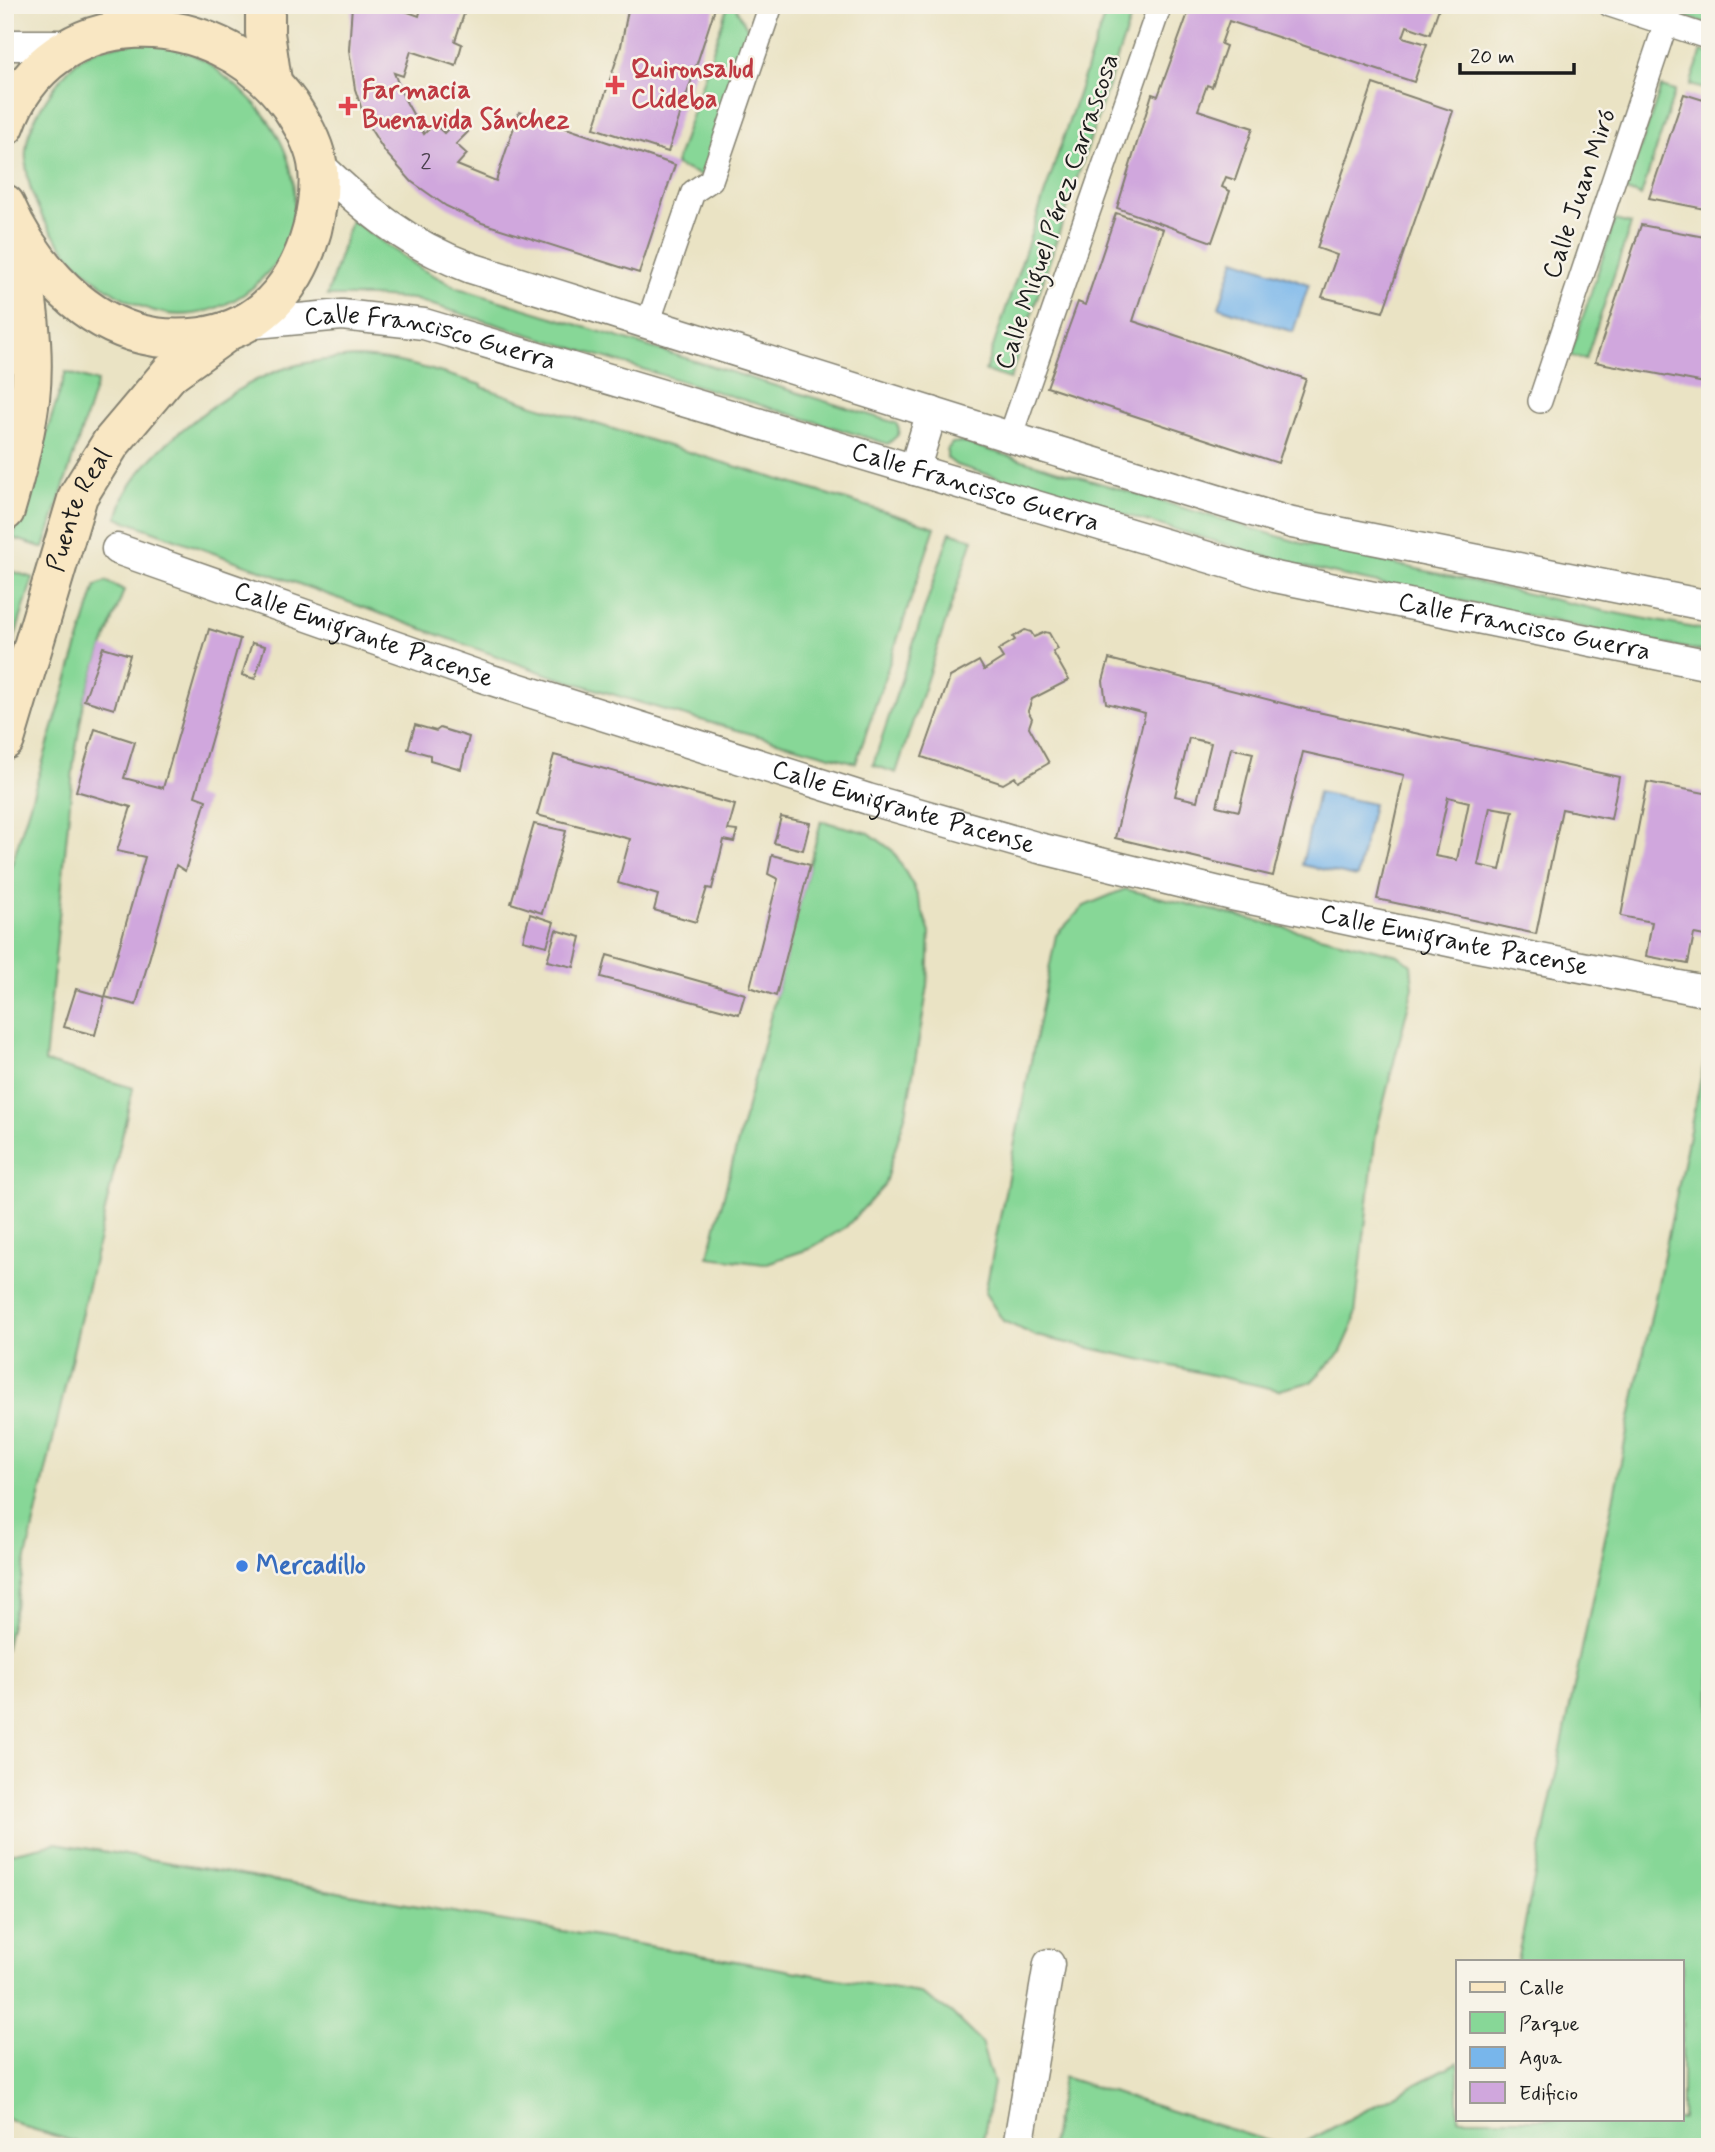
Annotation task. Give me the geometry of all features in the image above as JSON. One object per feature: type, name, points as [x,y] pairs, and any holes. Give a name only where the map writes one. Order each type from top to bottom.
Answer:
[{"type":"main road","points":[[265,5],[265,33],[272,81]]},
{"type":"main road","name":"Puente Real","points":[[5,126],[11,107],[28,76],[57,45],[115,14],[194,29],[226,44],[250,60],[272,81],[295,112],[309,137],[317,163],[317,203],[309,244],[279,295],[269,307],[170,373],[111,443],[78,496],[5,740]]},
{"type":"main road","points":[[10,214],[45,269],[75,298],[113,324],[156,338],[184,339],[208,336],[237,327]]},
{"type":"main road","points":[[5,510],[17,469],[30,397],[30,328],[23,271],[10,214]]},
{"type":"street","points":[[648,323],[693,192],[711,180],[771,5]]},
{"type":"street","name":"Calle Miguel Pérez Carrascosa","points":[[1010,437],[1160,5]]},
{"type":"street","points":[[1610,5],[1669,15],[1710,38]]},
{"type":"street","name":"Calle Juan Miró","points":[[1540,401],[1669,15]]},
{"type":"street","points":[[5,45],[57,45]]},
{"type":"street","points":[[317,163],[367,210],[401,235],[438,255],[471,268],[1292,523],[1710,606]]},
{"type":"street","name":"Calle Francisco Guerra","points":[[237,327],[342,315],[424,324],[1275,577],[1710,665]]},
{"type":"street","points":[[914,470],[932,412]]},
{"type":"street","name":"Calle Emigrante Pacense","points":[[117,549],[482,677],[868,799],[1040,848],[1232,895],[1710,992]]},
{"type":"street","points":[[1018,2147],[1049,1964]]},
{"type":"green space","points":[[728,5],[734,5],[753,38],[705,177],[675,165]]},
{"type":"green space","points":[[1108,5],[1135,5],[1010,379],[985,371]]},
{"type":"green space","points":[[1687,5],[1697,5],[1696,10],[1710,15],[1710,25],[1683,16]]},
{"type":"green space","points":[[149,40],[204,60],[244,93],[279,138],[291,172],[294,216],[283,254],[252,288],[223,305],[202,312],[179,315],[142,307],[116,294],[91,276],[69,255],[51,231],[36,204],[28,177],[26,150],[32,126],[47,98],[69,69],[86,55],[98,50]]},
{"type":"green space","points":[[1702,51],[1710,54],[1710,91],[1690,85]]},
{"type":"green space","points":[[1661,87],[1675,91],[1641,196],[1626,191]]},
{"type":"green space","points":[[351,220],[423,270],[458,288],[896,423],[898,435],[888,444],[413,299],[327,296]]},
{"type":"green space","points":[[1615,220],[1631,224],[1586,359],[1570,356]]},
{"type":"green space","points":[[360,357],[407,364],[452,376],[534,405],[935,527],[856,763],[549,675],[117,518],[126,493],[154,456],[216,404],[260,378],[280,370],[320,360]]},
{"type":"green space","points":[[66,372],[97,382],[44,548],[13,538]]},
{"type":"green space","points":[[962,442],[1301,543],[1604,611],[1710,631],[1710,653],[1295,565],[956,465],[947,458],[947,450],[952,443]]},
{"type":"green space","points":[[950,532],[973,539],[896,773],[873,765]]},
{"type":"green space","points":[[5,569],[33,578],[5,669]]},
{"type":"green space","points":[[106,581],[124,590],[84,700],[74,760],[45,1062],[133,1088],[5,1651],[5,887],[96,585]]},
{"type":"green space","points":[[821,821],[869,833],[893,851],[914,887],[930,933],[928,986],[907,1109],[884,1186],[846,1227],[809,1249],[764,1264],[708,1257]]},
{"type":"green space","points":[[1125,889],[1398,955],[1411,965],[1413,987],[1376,1133],[1354,1323],[1341,1352],[1311,1382],[1279,1390],[1036,1336],[1003,1321],[985,1293],[1056,935],[1084,906]]},
{"type":"green space","points":[[1710,1034],[1710,2147],[1296,2147],[1456,2063],[1456,2120],[1684,2120],[1684,1960],[1517,1960]]},
{"type":"green space","points":[[56,1843],[919,1993],[951,2013],[981,2042],[993,2083],[982,2147],[93,2147],[25,2127],[5,2117],[5,1854]]},
{"type":"green space","points":[[1063,2077],[1287,2147],[1051,2147]]},
{"type":"water","points":[[1235,259],[1309,284],[1293,332],[1219,307]]},
{"type":"water","points":[[1318,792],[1373,804],[1357,877],[1302,865]]},
{"type":"building","points":[[352,5],[394,5],[419,16],[422,5],[467,5],[455,41],[462,44],[456,66],[411,51],[403,76],[394,73],[424,134],[434,124],[444,133],[456,121],[468,132],[456,144],[467,154],[457,165],[496,181],[519,112],[675,165],[639,273],[482,223],[446,206],[412,182],[385,152],[368,125],[361,107],[355,89],[349,50]]},
{"type":"building","points":[[629,5],[716,5],[668,152],[594,128],[621,46]]},
{"type":"building","points":[[1191,5],[1302,5],[1314,9],[1316,5],[1440,5],[1430,34],[1407,26],[1403,37],[1427,44],[1414,82],[1229,21],[1221,44],[1226,46],[1212,87],[1207,85],[1198,110],[1253,128],[1235,180],[1226,177],[1222,187],[1230,191],[1212,242],[1117,208],[1152,94],[1158,96]]},
{"type":"building","points":[[1373,84],[1453,111],[1383,312],[1322,297],[1337,255],[1317,248]]},
{"type":"building","points":[[1684,94],[1710,102],[1710,210],[1649,198]]},
{"type":"building","points":[[1116,213],[1163,229],[1133,321],[1306,379],[1278,463],[1047,387],[1078,302],[1085,305]]},
{"type":"building","points":[[1641,225],[1710,238],[1710,304],[1707,303],[1704,317],[1710,318],[1710,384],[1595,362]]},
{"type":"building","points":[[209,629],[240,639],[195,796],[206,800],[185,871],[176,865],[136,1005],[105,997],[145,857],[117,851],[131,807],[76,791],[95,729],[135,742],[124,778],[163,788]]},
{"type":"building","points":[[1025,630],[1031,632],[1034,637],[1049,633],[1058,649],[1053,652],[1069,680],[1032,699],[1028,711],[1032,718],[1029,727],[1049,763],[1018,781],[1015,777],[1003,784],[922,757],[950,677],[979,661],[984,670],[1003,658],[998,650]]},
{"type":"building","points":[[252,643],[265,646],[255,679],[242,675]]},
{"type":"building","points":[[103,647],[130,655],[114,709],[84,700]]},
{"type":"building","points":[[1109,659],[1313,711],[1619,777],[1611,819],[1562,809],[1536,934],[1377,899],[1404,775],[1303,752],[1273,876],[1115,838],[1145,713],[1106,703],[1103,681]],"holes":[[[1189,738],[1211,743],[1197,801],[1175,796]],[[1231,748],[1253,753],[1239,811],[1217,806]],[[1448,797],[1469,802],[1457,860],[1435,856]],[[1490,807],[1513,811],[1500,870],[1478,865]]]},
{"type":"building","points":[[415,725],[436,731],[440,728],[469,737],[461,769],[430,760],[430,755],[408,749]]},
{"type":"building","points":[[554,755],[735,805],[728,830],[737,831],[734,842],[724,840],[712,889],[707,888],[696,922],[654,910],[658,895],[618,883],[630,839],[537,815]]},
{"type":"building","points":[[1647,782],[1710,794],[1710,937],[1694,934],[1688,964],[1646,956],[1652,922],[1621,916]]},
{"type":"building","points":[[781,817],[810,823],[803,850],[774,843]]},
{"type":"building","points":[[534,824],[566,831],[542,913],[511,903]]},
{"type":"building","points":[[772,855],[810,865],[776,996],[750,987],[778,879],[768,874]]},
{"type":"building","points":[[530,914],[554,922],[547,946],[523,940]]},
{"type":"building","points":[[556,930],[581,937],[574,967],[547,961]]},
{"type":"building","points":[[607,955],[745,994],[739,1014],[601,977]]},
{"type":"building","points":[[76,989],[105,997],[95,1035],[64,1027]]},
{"type":"place","name":"Quironsalud Clideba","points":[[615,85]]},
{"type":"place","name":"Farmacia Buenavida Sánchez","points":[[348,106]]},
{"type":"place","name":"Mercadillo","points":[[242,1566]]}]
